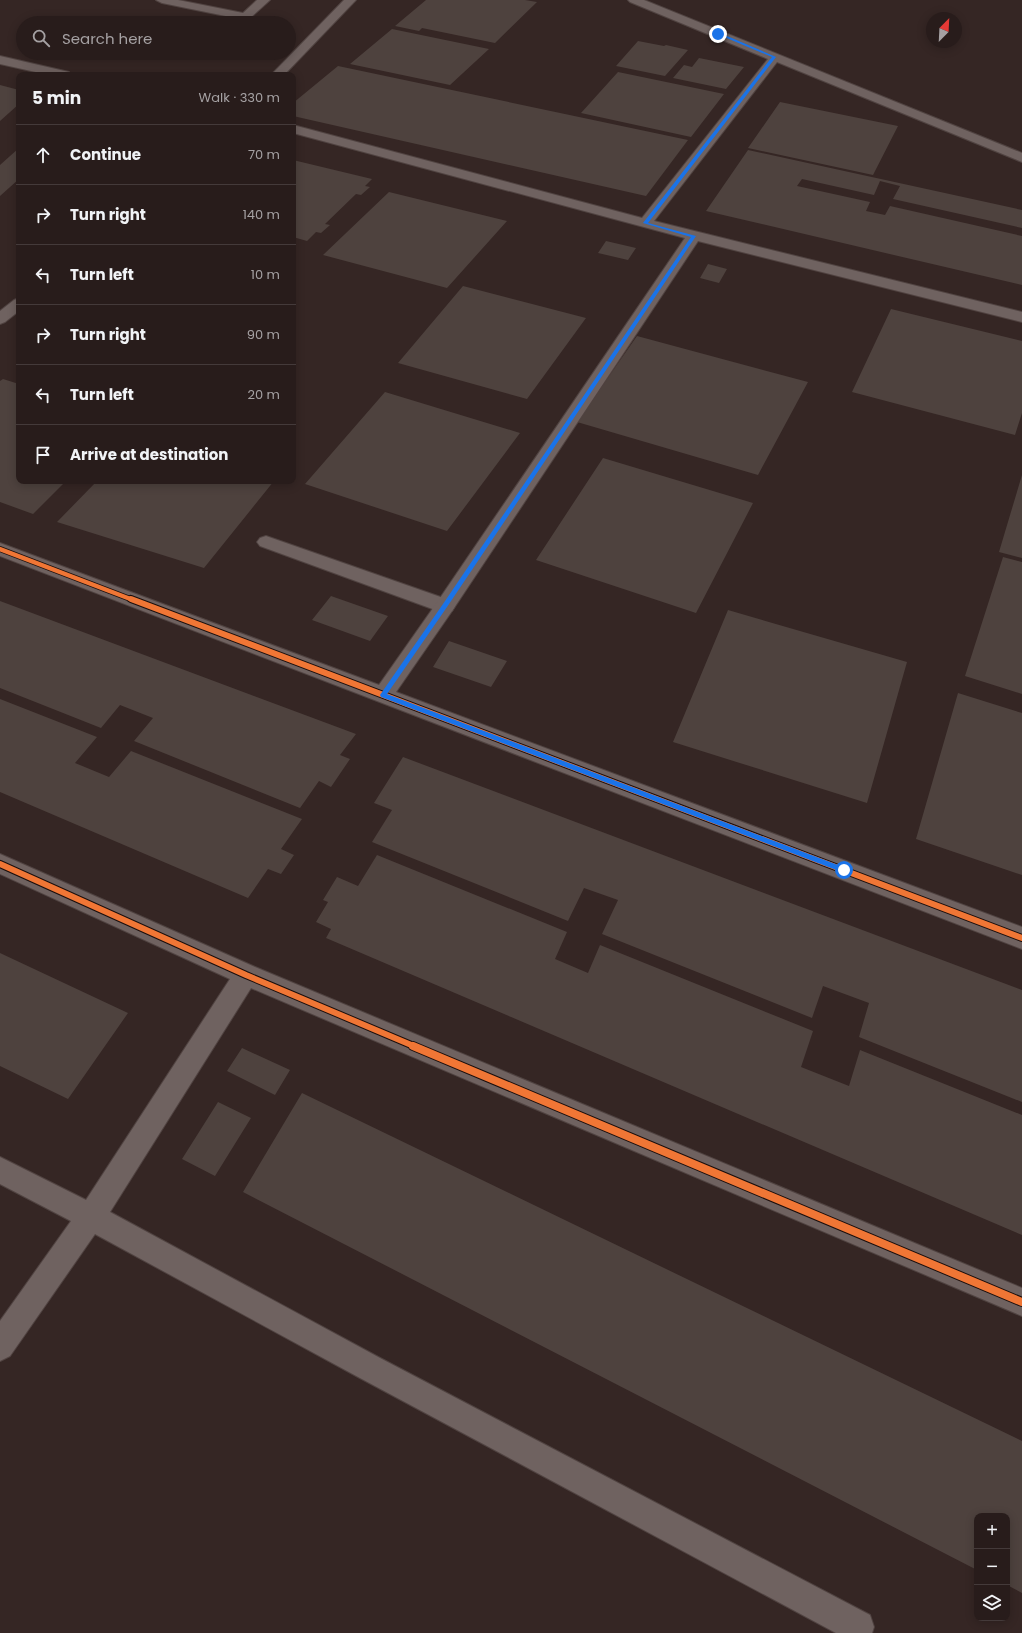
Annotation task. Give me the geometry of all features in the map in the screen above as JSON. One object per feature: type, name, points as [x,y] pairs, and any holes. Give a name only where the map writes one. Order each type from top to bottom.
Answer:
[{"type":"street","points":[[162,0],[240,16]]},
{"type":"street","points":[[246,16],[264,0]]},
{"type":"street","points":[[296,55],[350,0]]},
{"type":"street","points":[[634,0],[1022,158]]},
{"type":"street","points":[[645,223],[774,57]]},
{"type":"street","points":[[0,60],[52,72]]},
{"type":"street","points":[[280,72],[292,60]]},
{"type":"street","points":[[296,130],[694,236],[1022,317]]},
{"type":"street","points":[[383,695],[445,606],[694,236]]},
{"type":"street","points":[[0,319],[16,306]]},
{"type":"street","points":[[266,542],[445,606]]},
{"type":"street","points":[[0,549],[1022,938]]},
{"type":"street","points":[[0,864],[246,975],[1022,1302]]},
{"type":"street","points":[[0,1346],[91,1217],[246,975]]},
{"type":"street","points":[[0,1170],[91,1217],[370,1368],[858,1627]]},
{"type":"building","points":[[426,0],[525,0],[537,2],[495,43],[422,28],[419,31],[395,26]]},
{"type":"building","points":[[392,29],[489,49],[450,85],[350,64]]},
{"type":"building","points":[[638,41],[688,50],[665,76],[616,66]]},
{"type":"building","points":[[699,58],[744,67],[726,89],[673,78],[684,65],[692,67]]},
{"type":"building","points":[[338,66],[688,140],[646,196],[296,117],[296,101]]},
{"type":"building","points":[[618,72],[724,94],[691,137],[581,113]]},
{"type":"building","points":[[0,85],[16,89],[16,107],[0,121]]},
{"type":"building","points":[[780,102],[898,126],[873,175],[748,148]]},
{"type":"building","points":[[748,150],[1022,210],[1022,228],[893,199],[900,186],[880,181],[874,195],[802,179],[797,186],[870,202],[866,211],[885,215],[890,206],[1022,236],[1022,285],[706,211]]},
{"type":"building","points":[[16,151],[16,182],[0,196],[0,165]]},
{"type":"building","points":[[296,161],[372,179],[365,186],[370,187],[361,195],[356,194],[325,224],[330,225],[321,233],[316,232],[307,241],[296,238]]},
{"type":"building","points":[[389,192],[507,221],[447,288],[323,255]]},
{"type":"building","points":[[606,241],[636,248],[628,260],[598,253]]},
{"type":"building","points":[[708,264],[727,269],[719,283],[700,278]]},
{"type":"building","points":[[463,286],[586,318],[527,399],[398,363]]},
{"type":"building","points":[[891,309],[1022,341],[1022,413],[1015,435],[852,392]]},
{"type":"building","points":[[637,336],[808,382],[758,475],[577,422]]},
{"type":"building","points":[[3,379],[16,383],[16,484],[63,484],[33,514],[0,502],[0,381]]},
{"type":"building","points":[[385,392],[520,433],[447,531],[305,484]]},
{"type":"building","points":[[603,458],[753,503],[696,613],[536,560]]},
{"type":"building","points":[[1022,475],[1022,558],[999,552]]},
{"type":"building","points":[[94,484],[272,484],[204,568],[57,522]]},
{"type":"building","points":[[1003,557],[1022,562],[1022,694],[965,676]]},
{"type":"building","points":[[331,596],[388,616],[370,641],[312,620]]},
{"type":"building","points":[[0,601],[356,734],[340,755],[350,759],[331,787],[319,781],[300,808],[134,741],[153,718],[120,705],[101,728],[0,688]]},
{"type":"building","points":[[728,610],[907,662],[867,803],[673,742]]},
{"type":"building","points":[[449,641],[507,661],[491,687],[433,667]]},
{"type":"building","points":[[958,693],[1022,713],[1022,875],[916,839]]},
{"type":"building","points":[[0,699],[97,737],[75,763],[109,777],[131,751],[302,819],[281,849],[294,855],[281,874],[268,869],[248,898],[0,792]]},
{"type":"building","points":[[403,757],[1022,990],[1022,1102],[859,1037],[869,1003],[823,986],[812,1018],[602,934],[618,900],[584,888],[568,921],[372,842],[392,810],[374,803]]},
{"type":"building","points":[[377,855],[567,932],[555,959],[588,973],[600,945],[813,1031],[801,1067],[849,1086],[860,1050],[1022,1115],[1022,1235],[326,938],[331,929],[316,922],[328,902],[323,900],[337,877],[358,886]]},
{"type":"building","points":[[0,953],[128,1013],[68,1099],[0,1066]]},
{"type":"building","points":[[242,1048],[290,1070],[275,1095],[227,1071]]},
{"type":"building","points":[[302,1093],[1022,1441],[1022,1593],[1010,1587],[1010,1513],[974,1513],[974,1568],[243,1192]]},
{"type":"building","points":[[218,1102],[251,1118],[215,1176],[182,1159]]},
{"type":"cycle path","points":[[0,549],[1022,938]]},
{"type":"cycle path","points":[[0,864],[246,975],[1022,1302]]},
{"type":"route","points":[[718,34],[774,57],[645,223],[694,236],[445,606],[383,695],[844,870]]}]
